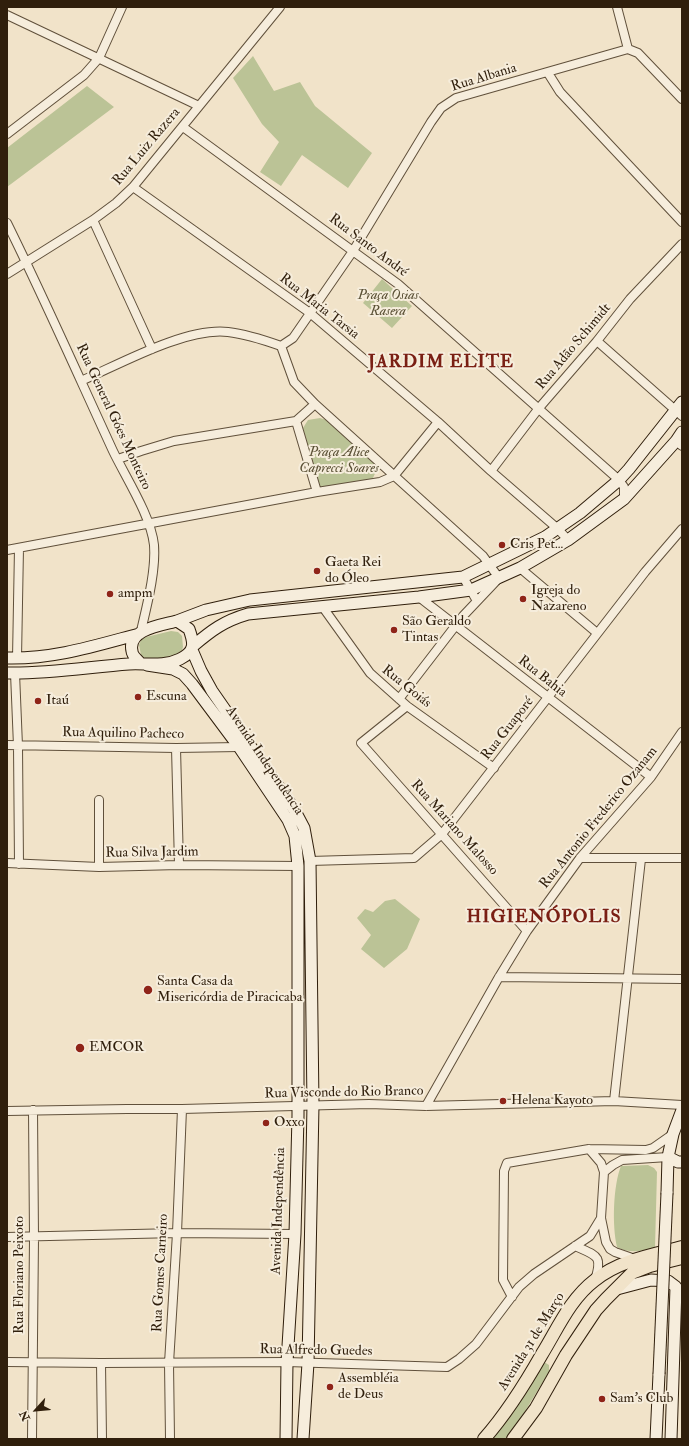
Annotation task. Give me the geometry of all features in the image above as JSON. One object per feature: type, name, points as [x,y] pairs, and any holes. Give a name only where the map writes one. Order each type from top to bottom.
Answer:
[{"type":"main road","points":[[12,658],[44,657],[60,654],[177,621],[206,610],[250,600],[463,577],[545,537],[580,513],[620,480],[680,409]]},
{"type":"main road","points":[[140,632],[132,644],[132,651],[144,664],[173,662],[182,659],[214,629],[231,619],[248,614],[419,597],[471,590],[520,568],[568,540],[624,499],[680,440]]},
{"type":"main road","points":[[520,568],[519,560],[521,556],[545,542],[558,529]]},
{"type":"main road","points":[[177,621],[189,629],[192,648]]},
{"type":"main road","name":"Avenida Independência","points":[[192,648],[201,671],[212,691],[294,809],[304,828],[310,861],[313,1105],[308,1363],[303,1439]]},
{"type":"main road","name":"Avenida Independência","points":[[11,673],[144,664],[173,669],[183,674],[239,747],[288,820],[295,836],[298,866],[297,1106],[295,1234],[287,1362],[286,1439]]},
{"type":"main road","points":[[656,1439],[668,1157],[682,1110]]},
{"type":"main road","points":[[668,1157],[678,1162],[682,1162]]},
{"type":"main road","name":"Avenida 31 de Março","points":[[484,1439],[494,1428],[519,1392],[565,1312],[580,1294],[595,1280],[615,1268],[635,1259],[682,1247]]},
{"type":"main road","points":[[513,1439],[536,1408],[566,1355],[596,1310],[632,1273],[650,1266],[682,1258]]},
{"type":"main road","points":[[617,1289],[651,1280],[668,1281],[676,1287],[671,1439]]},
{"type":"street","points":[[7,134],[84,75],[99,58],[122,7]]},
{"type":"street","name":"Rua Luiz Razera","points":[[7,274],[93,220],[116,203],[133,187],[280,7]]},
{"type":"street","points":[[617,7],[628,49],[638,53],[682,99]]},
{"type":"street","points":[[7,15],[199,106]]},
{"type":"street","name":"Rua Albania","points":[[281,346],[293,338],[353,251],[430,122],[441,108],[456,98],[628,49]]},
{"type":"street","points":[[548,73],[560,92],[682,222]]},
{"type":"street","name":"Rua Santo André","points":[[183,127],[398,284],[620,480]]},
{"type":"street","name":"Rua Maria Tarsia","points":[[133,187],[310,313],[438,422],[491,471],[558,529],[568,540]]},
{"type":"street","points":[[93,220],[152,349]]},
{"type":"street","name":"Rua General Góes Monteiro","points":[[7,223],[27,262],[81,381],[149,523],[154,544],[154,563],[140,632]]},
{"type":"street","name":"Rua Adão Schimidt","points":[[491,471],[539,408],[597,341],[630,299],[682,244]]},
{"type":"street","points":[[81,381],[152,349],[197,333],[227,332],[259,338],[281,346],[294,382],[315,404],[483,556],[499,578],[455,627],[399,699]]},
{"type":"street","points":[[597,341],[680,409]]},
{"type":"street","points":[[118,459],[174,441],[296,421],[315,404]]},
{"type":"street","points":[[296,421],[317,492]]},
{"type":"street","points":[[7,550],[317,492],[380,482],[394,476],[438,422]]},
{"type":"street","points":[[620,480],[624,487],[624,499]]},
{"type":"street","name":"Rua Guaporé","points":[[310,861],[414,858],[442,834],[597,633],[682,528]]},
{"type":"street","points":[[12,658],[19,548]]},
{"type":"street","points":[[520,568],[597,633]]},
{"type":"street","points":[[463,577],[477,601]]},
{"type":"street","name":"Rua Bahia","points":[[419,597],[455,627],[650,777]]},
{"type":"street","name":"Rua Goiás","points":[[322,606],[370,673],[407,706],[494,768]]},
{"type":"street","points":[[11,673],[18,746],[19,864]]},
{"type":"street","name":"Rua Mariano Malosso","points":[[407,706],[361,743],[527,931]]},
{"type":"street","name":"Rua Antonio Frederico Ozanam","points":[[426,1106],[499,977],[527,931],[580,858],[650,777],[682,732]]},
{"type":"street","name":"Rua Aquilino Pacheco","points":[[7,745],[176,748],[239,747]]},
{"type":"street","points":[[176,748],[179,865]]},
{"type":"street","points":[[99,800],[99,867]]},
{"type":"street","points":[[580,858],[682,858]]},
{"type":"street","points":[[614,1101],[641,859]]},
{"type":"street","name":"Rua Silva Jardim","points":[[7,863],[99,867],[179,865],[298,866]]},
{"type":"street","points":[[499,977],[628,977],[682,979]]},
{"type":"street","name":"Rua Visconde do Rio Branco","points":[[7,1111],[182,1109],[369,1104],[426,1106],[614,1101],[682,1105]]},
{"type":"street","name":"Rua Gomes Carneiro","points":[[170,1439],[169,1363],[177,1233],[182,1109]]},
{"type":"street","name":"Rua Floriano Peixoto","points":[[32,1439],[34,1238],[33,1110]]},
{"type":"street","points":[[512,1297],[503,1280],[504,1171],[508,1163],[589,1149],[646,1150],[661,1144],[677,1127]]},
{"type":"street","points":[[589,1149],[600,1163],[604,1172],[601,1218],[606,1242],[610,1249],[635,1259]]},
{"type":"street","points":[[604,1172],[622,1160],[668,1157]]},
{"type":"street","name":"Rua Alfredo Guedes","points":[[7,1362],[287,1362],[447,1366],[459,1359],[476,1344],[519,1287],[534,1274],[590,1236],[601,1218]]},
{"type":"street","points":[[7,1237],[34,1238],[177,1233],[295,1234]]},
{"type":"street","points":[[575,1246],[592,1253],[597,1258],[600,1265],[595,1280]]},
{"type":"street","points":[[101,1363],[102,1439]]},
{"type":"green space","points":[[253,56],[274,91],[300,82],[315,106],[372,153],[348,188],[302,155],[281,186],[260,172],[279,142],[262,124],[233,78]]},
{"type":"green space","points":[[87,86],[114,107],[7,187],[7,148]]},
{"type":"green space","name":"Praça Osias Rasera","points":[[382,279],[412,306],[392,328],[363,303]]},
{"type":"green space","name":"Praça Alice Caprecci Soares","points":[[320,418],[330,421],[379,465],[372,480],[320,489],[303,428],[308,420]]},
{"type":"green space","points":[[171,631],[178,632],[182,636],[182,650],[175,655],[151,660],[147,660],[141,655],[139,645],[142,638]]},
{"type":"green space","points":[[395,899],[420,919],[407,949],[384,968],[361,949],[371,935],[357,918],[365,909],[373,912],[385,901]]},
{"type":"green space","points":[[648,1165],[654,1168],[657,1172],[655,1248],[640,1251],[626,1251],[617,1247],[615,1238],[614,1206],[618,1174],[621,1166]]},
{"type":"green space","points":[[544,1362],[549,1365],[549,1372],[519,1421],[506,1439],[493,1439],[523,1397]]},
{"type":"place","name":"Cris Pet...","points":[[502,545]]},
{"type":"place","name":"Gaeta Rei do Óleo","points":[[317,571]]},
{"type":"place","name":"ampm","points":[[110,594]]},
{"type":"place","name":"Igreja do Nazareno","points":[[523,599]]},
{"type":"place","name":"São Geraldo Tintas","points":[[394,630]]},
{"type":"place","name":"Escuna","points":[[138,697]]},
{"type":"place","name":"Itaú","points":[[38,701]]},
{"type":"place","name":"Santa Casa da Misericórdia de Piracicaba","points":[[148,990]]},
{"type":"place","name":"EMCOR","points":[[80,1048]]},
{"type":"place","name":"Helena Kayoto","points":[[503,1101]]},
{"type":"place","name":"Oxxo","points":[[266,1123]]},
{"type":"place","name":"Assembléia de Deus","points":[[330,1387]]},
{"type":"place","name":"Sam's Club","points":[[602,1399]]},
{"type":"district","name":"JARDIM ELITE","points":[[441,363]]},
{"type":"district","name":"HIGIENÓPOLIS","points":[[544,918]]}]
